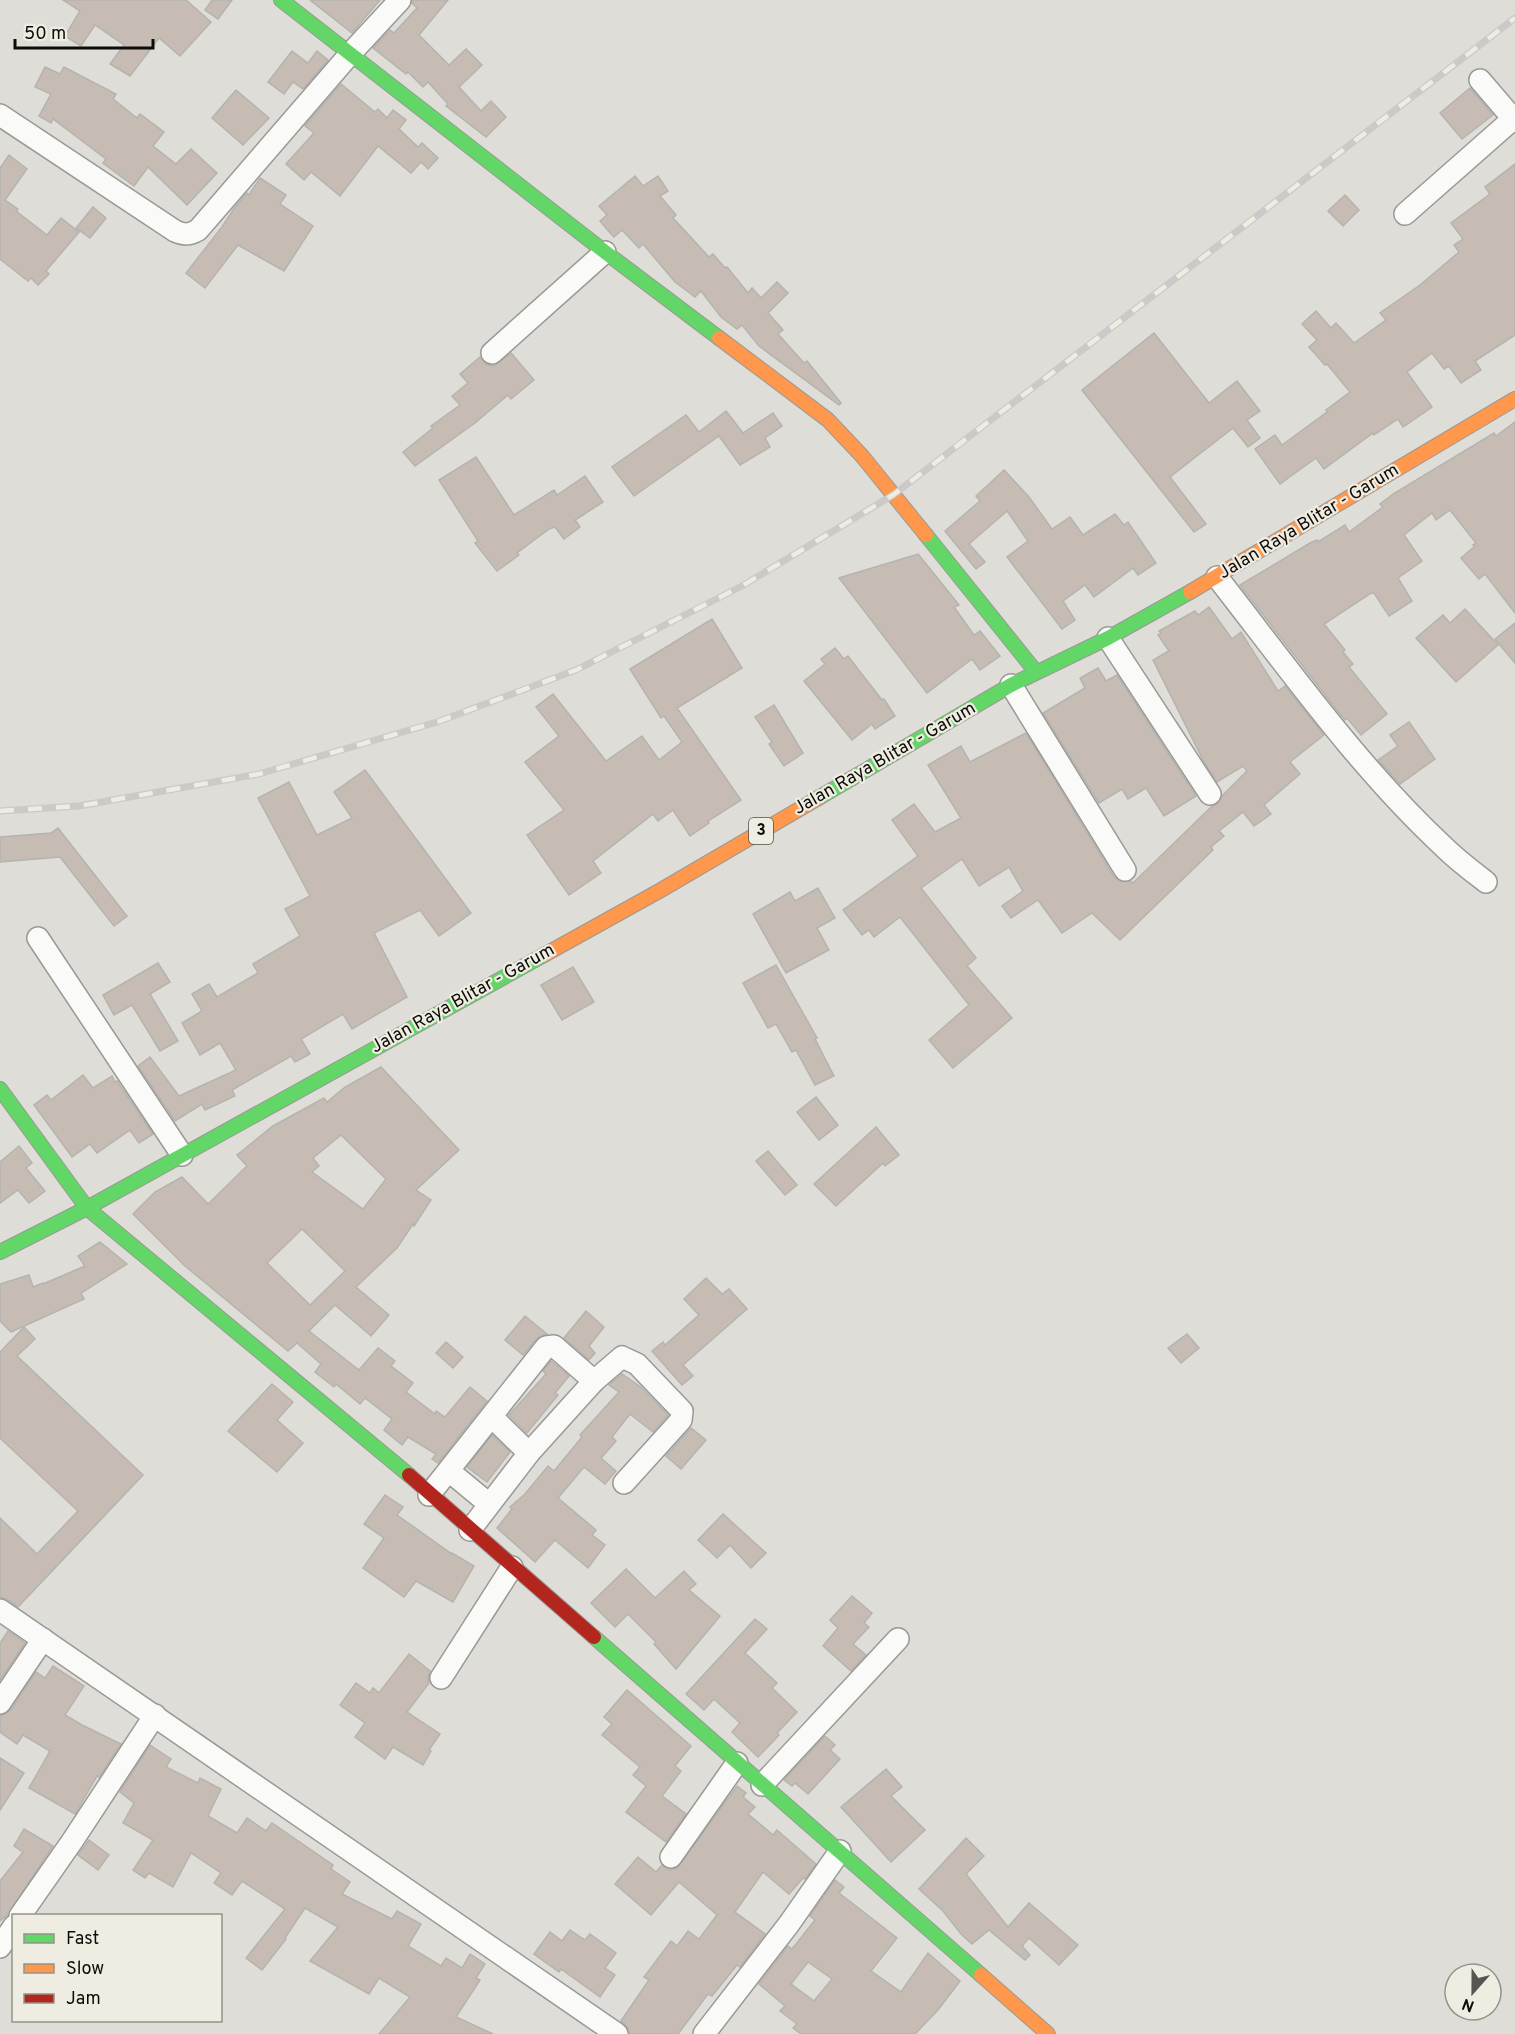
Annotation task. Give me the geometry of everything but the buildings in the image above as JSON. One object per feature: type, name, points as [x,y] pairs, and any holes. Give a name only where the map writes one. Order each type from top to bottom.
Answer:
[{"type":"main road","points":[[282,0],[605,252],[828,420],[862,456],[1036,672]]},
{"type":"main road","name":"Jalan Raya Blitar - Garum","points":[[3,1246],[87,1208],[661,890],[1011,685],[1108,638],[1217,578],[1515,399]]},
{"type":"main road","points":[[0,1089],[87,1208],[396,1464],[1048,2034]]},
{"type":"street","points":[[0,115],[175,231],[191,234],[198,230],[350,54],[400,0]]},
{"type":"street","points":[[1405,214],[1514,120],[1480,80]]},
{"type":"street","points":[[492,353],[605,252]]},
{"type":"street","points":[[1217,578],[1338,731],[1410,814],[1445,849],[1486,882]]},
{"type":"street","points":[[1108,638],[1210,794]]},
{"type":"street","points":[[1011,685],[1125,870]]},
{"type":"street","points":[[38,938],[182,1155]]},
{"type":"street","points":[[429,1494],[492,1417],[543,1349],[554,1346],[594,1381]]},
{"type":"street","points":[[470,1530],[529,1453],[594,1381],[622,1357],[637,1364],[682,1411],[681,1420],[624,1483]]},
{"type":"street","points":[[492,1417],[529,1453]]},
{"type":"street","points":[[449,1471],[489,1504]]},
{"type":"street","points":[[441,1678],[512,1567]]},
{"type":"street","points":[[0,1610],[617,2034]]},
{"type":"street","points":[[762,1785],[898,1638]]},
{"type":"street","points":[[0,1703],[43,1639]]},
{"type":"street","points":[[21,1914],[155,1715]]},
{"type":"street","points":[[671,1857],[737,1763]]},
{"type":"street","points":[[704,2034],[789,1924],[840,1851]]},
{"type":"street","points":[[0,1947],[12,1929]]},
{"type":"railway","points":[[0,811],[79,806],[259,774],[437,722],[576,670],[742,586],[893,495],[1515,18]]},
{"type":"traffic: fast","points":[[281,0],[719,338]]},
{"type":"traffic: fast","points":[[926,535],[1036,672]]},
{"type":"traffic: fast","points":[[820,797],[1011,685],[1108,638],[1190,592]]},
{"type":"traffic: fast","points":[[0,1252],[87,1208],[544,955]]},
{"type":"traffic: fast","points":[[0,1089],[87,1208],[409,1475]]},
{"type":"traffic: fast","points":[[594,1637],[981,1975]]},
{"type":"traffic: slow","points":[[719,338],[828,420],[862,456],[926,535]]},
{"type":"traffic: slow","points":[[1190,592],[1515,399]]},
{"type":"traffic: slow","points":[[544,955],[820,797]]},
{"type":"traffic: slow","points":[[981,1975],[1048,2034]]},
{"type":"traffic: jam","points":[[409,1475],[594,1637]]}]
